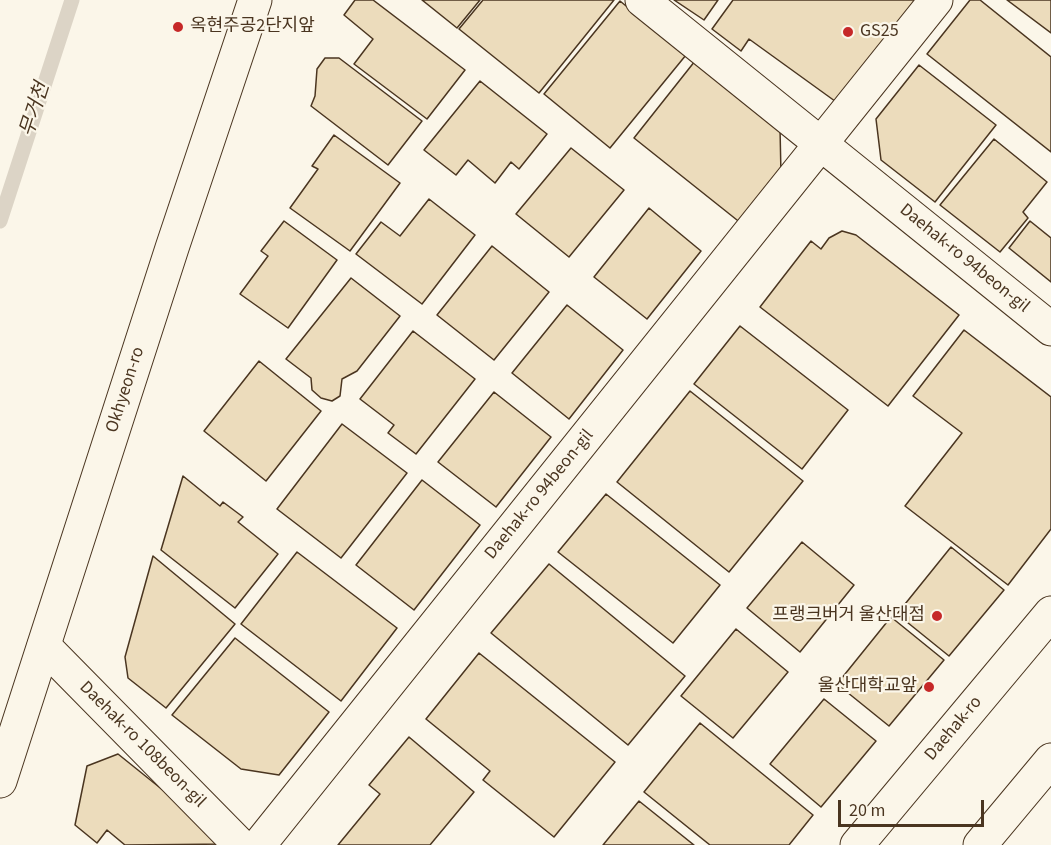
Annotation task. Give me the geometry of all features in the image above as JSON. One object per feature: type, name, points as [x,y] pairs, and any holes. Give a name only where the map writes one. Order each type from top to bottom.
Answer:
[{"type":"street","name":"Okhyeon-ro","points":[[0,781],[172,248],[255,0]]},
{"type":"street","name":"Daehak-ro 94beon-gil","points":[[642,0],[1051,329]]},
{"type":"street","points":[[821,144],[936,0]]},
{"type":"street","name":"Daehak-ro 94beon-gil","points":[[259,845],[821,144]]},
{"type":"street","name":"Daehak-ro","points":[[858,845],[1051,613]]},
{"type":"street","name":"Daehak-ro 108beon-gil","points":[[44,646],[240,845]]},
{"type":"street","points":[[951,733],[995,688],[1022,666],[1040,654],[1051,653]]},
{"type":"street","points":[[1022,794],[1051,753]]},
{"type":"street","points":[[980,845],[1051,760]]},
{"type":"building","points":[[355,0],[373,0],[465,70],[427,119],[354,64],[373,39],[344,15]]},
{"type":"building","points":[[422,0],[480,0],[457,28]]},
{"type":"building","points":[[483,0],[614,0],[539,93],[459,29]]},
{"type":"building","points":[[674,0],[718,0],[704,20]]},
{"type":"building","points":[[733,0],[915,0],[839,104],[749,39],[741,51],[712,29]]},
{"type":"building","points":[[970,0],[980,0],[1051,57],[1051,152],[927,54]]},
{"type":"building","points":[[1007,0],[1051,0],[1051,33]]},
{"type":"building","points":[[620,1],[686,55],[610,148],[544,94]]},
{"type":"building","points":[[325,58],[339,58],[422,121],[388,165],[311,106],[315,96],[317,69]]},
{"type":"building","points":[[695,61],[780,128],[781,175],[742,224],[634,138]]},
{"type":"building","points":[[919,65],[996,125],[935,202],[881,160],[876,119]]},
{"type":"building","points":[[480,81],[547,134],[519,169],[511,162],[495,183],[468,160],[456,175],[424,150]]},
{"type":"building","points":[[334,135],[400,183],[350,251],[290,208],[318,169],[312,166]]},
{"type":"building","points":[[994,139],[1047,182],[1023,212],[1028,218],[1000,252],[940,205]]},
{"type":"building","points":[[571,148],[624,190],[569,257],[516,214]]},
{"type":"building","points":[[429,199],[475,235],[422,304],[356,254],[381,222],[400,236]]},
{"type":"building","points":[[649,208],[701,251],[647,319],[594,277]]},
{"type":"building","points":[[284,221],[337,260],[288,328],[240,294],[268,256],[261,251]]},
{"type":"building","points":[[1030,221],[1051,238],[1051,282],[1009,248]]},
{"type":"building","points":[[842,231],[856,235],[959,315],[888,406],[760,307],[811,241],[821,249],[829,238]]},
{"type":"building","points":[[492,246],[549,292],[494,360],[437,315]]},
{"type":"building","points":[[351,278],[400,316],[357,371],[342,379],[340,396],[332,401],[321,398],[312,390],[311,378],[286,359]]},
{"type":"building","points":[[567,305],[623,350],[569,419],[512,373]]},
{"type":"building","points":[[740,326],[848,410],[802,469],[694,384]]},
{"type":"building","points":[[964,330],[1051,397],[1051,529],[1008,585],[905,506],[962,433],[913,396]]},
{"type":"building","points":[[413,331],[475,379],[416,454],[388,433],[394,425],[360,399]]},
{"type":"building","points":[[259,361],[321,411],[266,481],[204,431]]},
{"type":"building","points":[[690,391],[803,481],[729,572],[617,482]]},
{"type":"building","points":[[494,392],[551,437],[496,507],[438,462]]},
{"type":"building","points":[[342,424],[407,473],[341,558],[277,509]]},
{"type":"building","points":[[183,476],[220,506],[223,502],[243,517],[238,522],[278,554],[235,608],[161,550]]},
{"type":"building","points":[[422,480],[480,525],[414,610],[356,565]]},
{"type":"building","points":[[606,494],[720,585],[673,643],[558,552]]},
{"type":"building","points":[[802,542],[854,585],[800,652],[747,608]]},
{"type":"building","points":[[951,547],[1004,590],[949,656],[897,614]]},
{"type":"building","points":[[297,552],[397,628],[341,701],[241,624]]},
{"type":"building","points":[[153,556],[235,624],[166,708],[128,678],[125,657]]},
{"type":"building","points":[[549,564],[685,676],[628,745],[491,633]]},
{"type":"building","points":[[891,617],[944,660],[889,726],[837,684]]},
{"type":"building","points":[[736,629],[788,672],[733,738],[681,696]]},
{"type":"building","points":[[235,638],[329,712],[279,775],[241,769],[172,715]]},
{"type":"building","points":[[479,653],[615,762],[554,837],[483,780],[490,771],[426,719]]},
{"type":"building","points":[[824,699],[876,741],[821,807],[770,764]]},
{"type":"building","points":[[700,723],[813,815],[789,845],[710,845],[644,792]]},
{"type":"building","points":[[409,737],[474,792],[430,845],[338,845],[380,794],[369,785]]},
{"type":"building","points":[[118,754],[230,844],[125,845],[107,830],[97,843],[75,825],[87,766]]},
{"type":"building","points":[[639,801],[694,845],[603,845]]},
{"type":"waterway","name":"무거천","points":[[0,221],[72,0]]},
{"type":"place","name":"옥현주공2단지앞","points":[[178,27]]},
{"type":"place","name":"GS25","points":[[848,32]]},
{"type":"place","name":"프랭크버거 울산대점","points":[[937,616]]},
{"type":"place","name":"울산대학교앞","points":[[929,687]]}]
